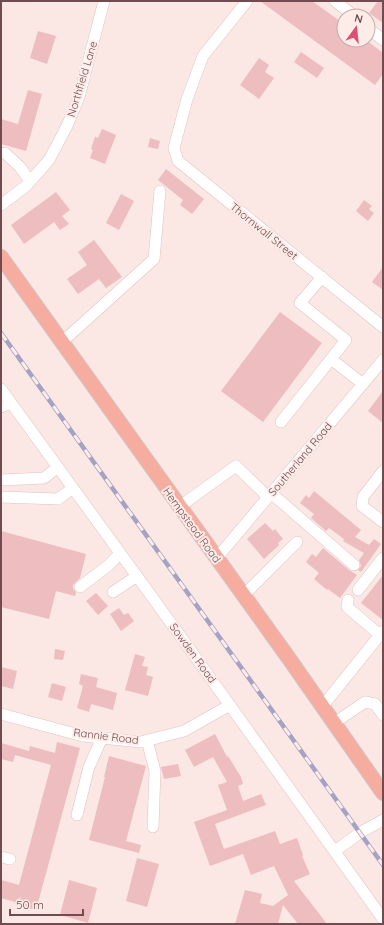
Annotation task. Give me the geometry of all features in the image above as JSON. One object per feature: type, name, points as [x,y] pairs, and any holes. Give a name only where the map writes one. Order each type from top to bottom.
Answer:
[{"type":"main road","name":"Hempstead Road","points":[[1,257],[383,793]]},
{"type":"street","name":"Northfield Lane","points":[[1,205],[30,182],[49,160],[68,126],[79,97],[104,1]]},
{"type":"street","name":"Thornwall Street","points":[[247,1],[203,56],[187,99],[174,148],[178,161],[383,327]]},
{"type":"street","points":[[335,1],[344,8]]},
{"type":"street","points":[[5,153],[20,167],[30,182]]},
{"type":"street","points":[[62,342],[154,259],[160,191]]},
{"type":"street","points":[[281,422],[346,340],[300,303],[322,277]]},
{"type":"street","points":[[331,358],[363,384]]},
{"type":"street","name":"Southerland Road","points":[[216,559],[383,360]]},
{"type":"street","name":"Sowden Road","points":[[1,389],[6,405],[58,467],[383,919]]},
{"type":"street","points":[[179,507],[236,466],[354,565]]},
{"type":"street","points":[[1,480],[44,478],[58,467]]},
{"type":"street","points":[[383,471],[363,497],[362,506],[383,522]]},
{"type":"street","points":[[1,497],[58,499],[73,488]]},
{"type":"street","points":[[243,596],[297,542]]},
{"type":"street","points":[[80,586],[109,565],[120,553]]},
{"type":"street","points":[[358,590],[383,558]]},
{"type":"street","points":[[113,592],[137,576]]},
{"type":"street","points":[[322,707],[381,633],[347,607],[348,600]]},
{"type":"street","points":[[334,723],[365,702],[375,704],[383,715]]},
{"type":"street","name":"Rannie Road","points":[[1,714],[83,736],[141,742],[184,731],[230,705]]},
{"type":"street","points":[[77,815],[89,767],[102,738]]},
{"type":"street","points":[[147,740],[155,772],[153,827]]},
{"type":"street","points":[[335,851],[361,832],[383,820]]},
{"type":"building","points":[[260,1],[312,1],[336,18],[336,48],[376,48],[383,53],[383,74],[375,85]]},
{"type":"building","points":[[378,1],[383,1],[383,23],[376,18],[376,8],[373,8]]},
{"type":"building","points":[[38,31],[56,36],[47,64],[30,58]]},
{"type":"building","points":[[301,52],[324,68],[317,78],[294,62]]},
{"type":"building","points":[[259,58],[269,65],[265,72],[274,78],[259,99],[240,85]]},
{"type":"building","points":[[28,90],[42,94],[26,151],[1,144],[1,119],[18,124]]},
{"type":"building","points":[[102,129],[116,135],[105,164],[90,158],[95,137],[98,138]]},
{"type":"building","points":[[150,138],[160,141],[158,149],[148,147]]},
{"type":"building","points":[[166,169],[204,199],[192,214],[180,205],[183,200],[158,180]]},
{"type":"building","points":[[56,192],[70,210],[62,216],[69,224],[60,230],[54,222],[24,244],[11,225]]},
{"type":"building","points":[[121,194],[134,201],[119,230],[106,223]]},
{"type":"building","points":[[364,200],[372,206],[369,209],[374,213],[368,221],[356,211]]},
{"type":"building","points":[[94,240],[122,277],[106,288],[99,279],[78,294],[67,279],[87,265],[78,252]]},
{"type":"building","points":[[383,267],[383,290],[372,282]]},
{"type":"building","points":[[280,312],[322,343],[263,422],[221,391]]},
{"type":"building","points":[[383,391],[383,423],[368,411]]},
{"type":"building","points":[[314,491],[361,530],[355,537],[369,545],[374,539],[381,544],[361,572],[358,570],[361,566],[359,560],[364,553],[343,541],[344,539],[329,528],[326,531],[311,518],[314,514],[300,503],[306,495],[309,498]]},
{"type":"building","points":[[265,523],[273,531],[275,529],[283,539],[278,543],[279,545],[264,559],[247,539]]},
{"type":"building","points":[[1,531],[86,554],[80,578],[73,585],[76,593],[75,596],[56,591],[49,619],[1,607]]},
{"type":"building","points":[[323,548],[357,575],[340,598],[328,589],[327,590],[314,579],[319,573],[306,562],[312,554],[316,557]]},
{"type":"building","points":[[383,575],[383,620],[361,603]]},
{"type":"building","points":[[96,593],[108,606],[98,615],[86,601]]},
{"type":"building","points":[[119,608],[124,615],[128,613],[134,621],[121,631],[110,614]]},
{"type":"building","points":[[55,649],[65,651],[63,660],[54,659]]},
{"type":"building","points":[[135,654],[145,657],[142,666],[148,667],[146,675],[153,677],[148,696],[125,690]]},
{"type":"building","points":[[1,667],[17,671],[13,689],[1,686]]},
{"type":"building","points":[[81,674],[98,678],[96,687],[117,693],[113,710],[91,704],[89,712],[77,708],[83,686],[79,684]]},
{"type":"building","points":[[52,683],[66,687],[62,701],[48,697]]},
{"type":"building","points":[[215,734],[227,757],[228,756],[241,777],[243,784],[238,786],[243,801],[261,794],[266,805],[215,824],[224,849],[275,831],[280,844],[297,838],[303,855],[302,856],[310,874],[294,881],[327,924],[298,924],[283,905],[278,924],[235,924],[245,890],[262,894],[260,903],[273,906],[288,895],[274,866],[251,875],[243,854],[210,866],[194,822],[227,810],[218,785],[227,782],[213,757],[194,767],[185,750]]},
{"type":"building","points":[[57,742],[80,748],[36,910],[14,904],[15,902],[1,898],[1,880],[19,885],[51,765],[15,755],[13,762],[1,759],[1,743],[29,751],[30,746],[55,753]]},
{"type":"building","points":[[109,756],[146,766],[126,841],[141,845],[139,853],[89,840]]},
{"type":"building","points":[[178,764],[181,776],[164,779],[161,767]]},
{"type":"building","points":[[137,858],[159,864],[147,907],[126,901]]},
{"type":"building","points":[[69,880],[97,888],[88,923],[60,915]]},
{"type":"railway","points":[[1,333],[383,865]]}]
